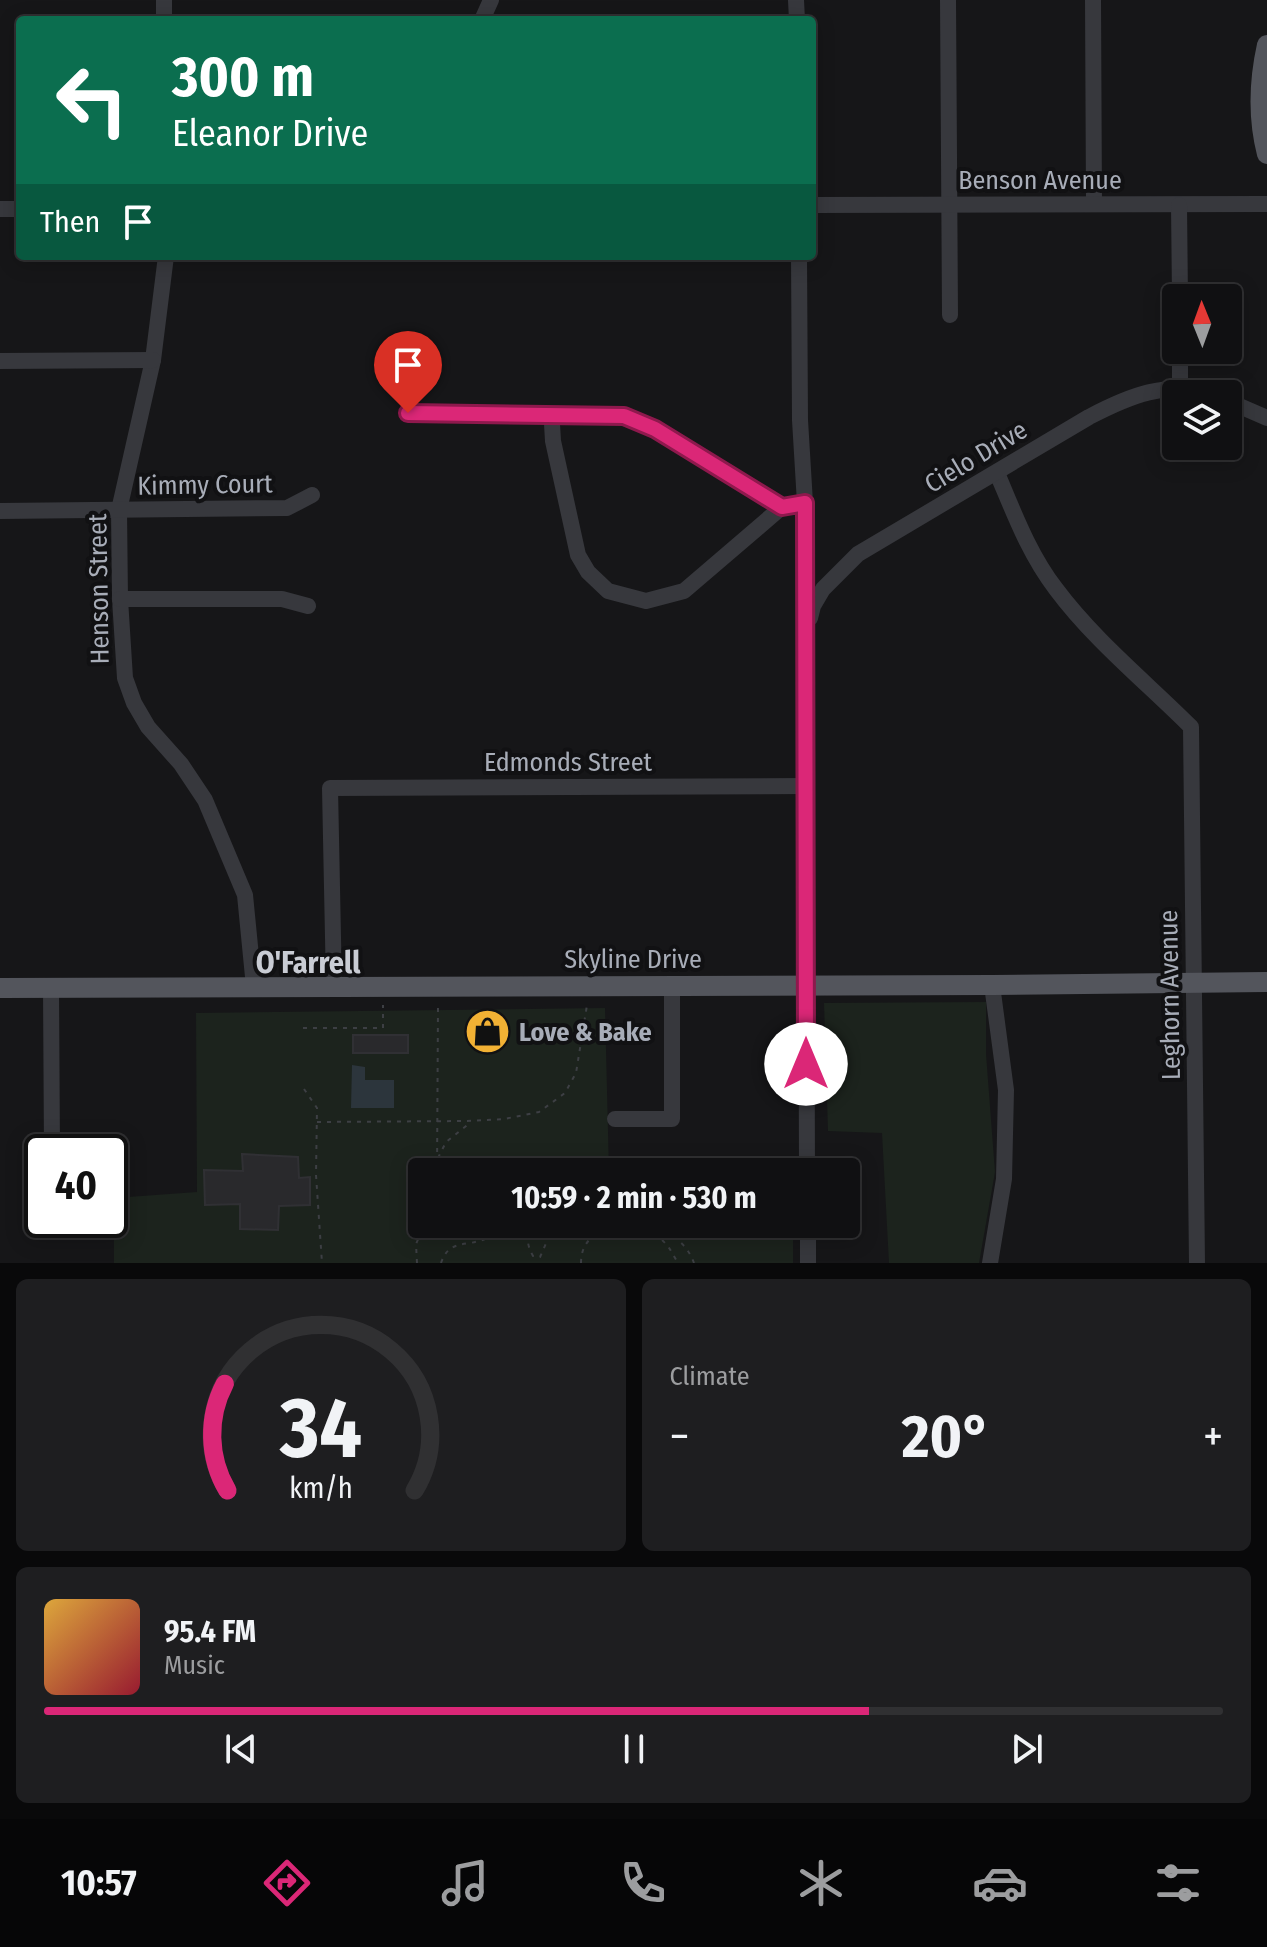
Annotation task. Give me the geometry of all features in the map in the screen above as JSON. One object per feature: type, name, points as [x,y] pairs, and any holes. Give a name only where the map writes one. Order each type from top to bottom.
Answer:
[{"type":"main road","points":[[1267,45],[1261,116],[1267,154]]},
{"type":"main road","name":"Skyline Drive","points":[[0,988],[1267,982]]},
{"type":"street","points":[[948,0],[950,315]]},
{"type":"street","points":[[1093,0],[1094,204]]},
{"type":"street","name":"Benson Avenue","points":[[816,205],[1267,204]]},
{"type":"street","points":[[1179,205],[1180,284]]},
{"type":"street","name":"Henson Street","points":[[166,260],[153,360],[119,510],[125,678],[134,703],[148,727],[181,764],[205,800],[245,895],[254,987]]},
{"type":"street","points":[[799,260],[800,420],[805,503],[807,1158]]},
{"type":"street","points":[[0,361],[153,360]]},
{"type":"street","name":"Cielo Drive","points":[[806,631],[813,606],[823,589],[847,563],[1126,398],[1162,390]]},
{"type":"street","points":[[1242,407],[1267,418]]},
{"type":"street","points":[[408,413],[624,416],[655,429],[782,507]]},
{"type":"street","points":[[555,416],[553,441],[578,555],[588,572],[608,591],[646,601],[684,591],[782,507],[805,503]]},
{"type":"street","name":"Leghorn Avenue","points":[[997,473],[1027,545],[1055,588],[1076,614],[1191,727],[1197,1263]]},
{"type":"street","name":"Kimmy Court","points":[[0,511],[287,508],[312,495]]},
{"type":"street","points":[[120,599],[282,599],[308,606]]},
{"type":"street","name":"Edmonds Street","points":[[334,987],[330,788],[806,786]]},
{"type":"street","points":[[615,1119],[672,1119],[672,985]]},
{"type":"street","points":[[990,1263],[1004,1179],[1006,1090],[992,985]]},
{"type":"street","points":[[51,988],[52,1134]]},
{"type":"street","points":[[808,1238],[808,1263]]},
{"type":"path","points":[[317,1122],[474,1120],[539,1112],[565,1093],[576,1073],[587,1015],[587,986]]},
{"type":"path","points":[[383,987],[384,1035]]},
{"type":"path","points":[[438,987],[438,1158]]},
{"type":"path","points":[[303,1028],[383,1028]]},
{"type":"path","points":[[304,1089],[317,1108],[316,1175],[322,1263]]},
{"type":"path","points":[[438,1158],[446,1142],[474,1120]]},
{"type":"path","points":[[417,1263],[419,1238]]},
{"type":"path","points":[[441,1263],[445,1252],[452,1247],[486,1238]]},
{"type":"path","points":[[526,1238],[533,1256],[540,1257],[548,1238]]},
{"type":"path","points":[[581,1263],[585,1243],[590,1238]]},
{"type":"path","points":[[657,1238],[668,1246],[678,1263]]},
{"type":"path","points":[[677,1238],[688,1248],[694,1263]]},
{"type":"shaded area","points":[[986,1002],[986,1054],[995,1172],[979,1263],[889,1263],[882,1133],[828,1131],[824,1003]]},
{"type":"shaded area","points":[[605,1008],[609,1158],[408,1158],[408,1238],[793,1238],[793,1263],[114,1263],[114,1238],[128,1238],[128,1197],[197,1192],[196,1013]]},
{"type":"shaded area","points":[[352,1065],[365,1067],[365,1080],[394,1080],[394,1108],[351,1108]]},
{"type":"building","points":[[353,1035],[408,1035],[408,1053],[353,1053]]},
{"type":"building","points":[[242,1154],[298,1157],[299,1178],[310,1177],[310,1205],[279,1206],[278,1230],[240,1229],[240,1204],[205,1205],[204,1170],[243,1171]]},
{"type":"place","name":"Love & Bake","points":[[488,1032]]},
{"type":"district","name":"O'Farrell","points":[[308,963]]},
{"type":"route","points":[[408,413],[624,416],[655,429],[782,507],[805,503],[806,1064]]}]
